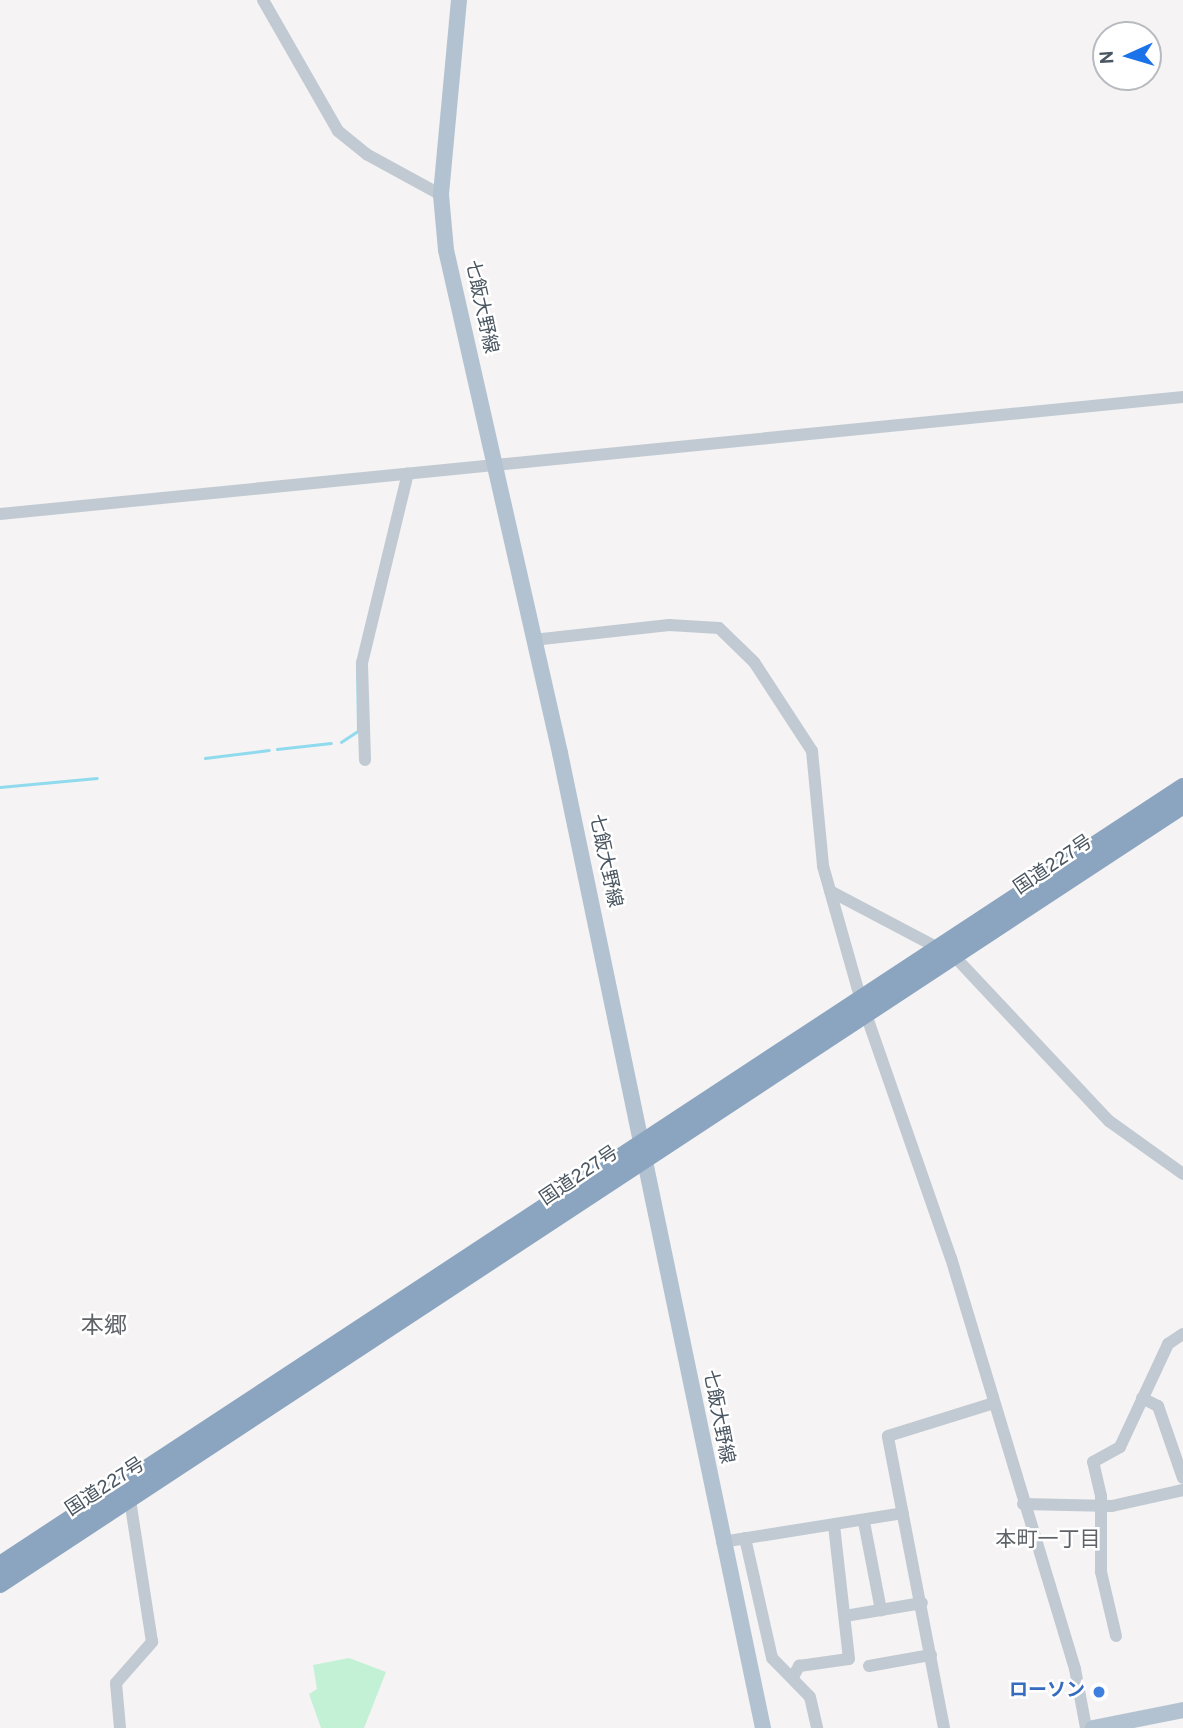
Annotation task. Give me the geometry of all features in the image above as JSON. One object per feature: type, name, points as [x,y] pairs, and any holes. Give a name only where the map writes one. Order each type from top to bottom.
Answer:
[{"type":"highway","name":"国道227号","points":[[948,952],[1183,787]]},
{"type":"highway","name":"国道227号","points":[[0,1565],[948,952],[1183,805]]},
{"type":"highway","name":"国道227号","points":[[0,1584],[642,1151]]},
{"type":"main road","name":"七飯大野線","points":[[459,0],[441,195],[446,250],[533,639],[722,1542],[764,1728]]},
{"type":"main road","points":[[1093,1728],[1183,1710]]},
{"type":"street","points":[[263,0],[338,131],[368,155],[441,195]]},
{"type":"street","points":[[0,514],[493,462],[1183,397]]},
{"type":"street","points":[[365,760],[362,663],[408,473]]},
{"type":"street","points":[[533,639],[706,623],[732,637],[812,751],[830,891],[863,1007],[994,1403],[1075,1669],[1086,1728]]},
{"type":"street","points":[[830,891],[948,952],[1109,1121],[1183,1174]]},
{"type":"street","points":[[1116,1636],[1101,1572],[1100,1507],[1093,1462],[1120,1447],[1168,1344],[1183,1334]]},
{"type":"street","points":[[1142,1398],[1158,1406],[1183,1478]]},
{"type":"street","points":[[944,1728],[888,1436],[994,1403]]},
{"type":"street","points":[[120,1728],[116,1684],[149,1647],[152,1635],[128,1499],[131,1478]]},
{"type":"street","points":[[1023,1504],[1100,1507],[1183,1490]]},
{"type":"street","points":[[722,1542],[903,1513]]},
{"type":"street","points":[[864,1521],[881,1610]]},
{"type":"street","points":[[793,1677],[799,1666],[849,1659],[834,1525]]},
{"type":"street","points":[[745,1538],[772,1658],[810,1697],[817,1728]]},
{"type":"street","points":[[845,1616],[922,1603]]},
{"type":"street","points":[[869,1666],[931,1655]]},
{"type":"green space","points":[[349,1658],[386,1672],[364,1728],[321,1728],[309,1694],[317,1689],[313,1665]]},
{"type":"waterway","points":[[341,742],[358,731],[357,662]]},
{"type":"waterway","points":[[277,749],[331,743]]},
{"type":"waterway","points":[[205,758],[269,750]]},
{"type":"waterway","points":[[0,787],[97,778]]},
{"type":"place","name":"ローソン","points":[[1099,1692]]},
{"type":"district","name":"本郷","points":[[104,1328]]},
{"type":"district","name":"本町一丁目","points":[[1048,1541]]}]
